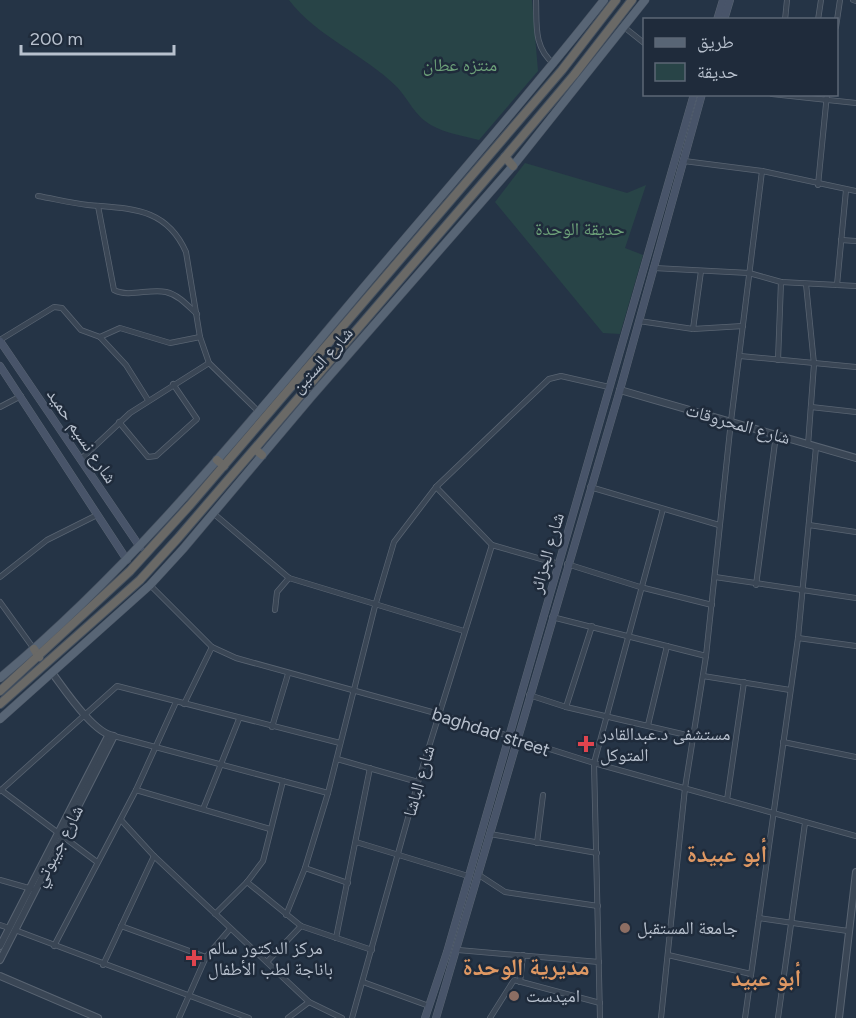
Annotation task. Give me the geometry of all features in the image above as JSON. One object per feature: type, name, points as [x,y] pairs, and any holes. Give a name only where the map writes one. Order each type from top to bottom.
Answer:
[{"type":"highway","name":"شارع الستين","points":[[0,691],[37,653],[130,572],[220,463],[409,249],[449,195],[562,70],[616,0]]},
{"type":"highway","name":"شارع الستين","points":[[0,704],[140,580],[258,452],[417,258],[574,75],[632,0]]},
{"type":"highway","points":[[505,157],[513,166]]},
{"type":"highway","points":[[409,249],[417,258]]},
{"type":"main road","name":"شارع الستين","points":[[0,678],[37,653],[220,463],[258,411],[449,195],[604,0]]},
{"type":"main road","name":"شارع الستين","points":[[0,719],[150,585],[213,513],[258,452],[513,166],[645,0]]},
{"type":"main road","points":[[718,18],[723,0]]},
{"type":"main road","points":[[725,18],[730,0]]},
{"type":"main road","name":"شارع الجزائر","points":[[436,1018],[458,950],[518,740],[552,617],[563,564],[609,387],[693,96]]},
{"type":"main road","name":"شارع الجزائر","points":[[425,1018],[447,952],[509,737],[620,390],[701,96]]},
{"type":"main road","points":[[659,211],[669,214]]},
{"type":"main road","name":"شارع نسيم حميد","points":[[0,341],[140,547]]},
{"type":"main road","name":"شارع نسيم حميد","points":[[0,366],[127,560]]},
{"type":"main road","points":[[609,387],[620,390]]},
{"type":"main road","points":[[21,396],[33,390]]},
{"type":"main road","points":[[447,952],[458,950]]},
{"type":"street","points":[[536,0],[538,43],[554,64]]},
{"type":"street","points":[[785,18],[787,0]]},
{"type":"street","points":[[819,18],[821,0]]},
{"type":"street","points":[[838,18],[840,0]]},
{"type":"street","points":[[624,27],[643,41]]},
{"type":"street","points":[[809,96],[856,103]]},
{"type":"street","points":[[818,185],[827,97]]},
{"type":"street","points":[[684,161],[762,171],[818,185],[856,191]]},
{"type":"street","points":[[661,1018],[685,788],[695,737],[706,656],[730,421],[762,171]]},
{"type":"street","points":[[837,285],[846,190]]},
{"type":"street","points":[[38,196],[142,211],[163,222],[180,240],[186,252],[200,338],[209,363],[258,411]]},
{"type":"street","points":[[98,206],[114,290],[166,292],[176,296],[197,314]]},
{"type":"street","points":[[841,240],[856,241]]},
{"type":"street","points":[[654,268],[749,273],[781,282],[856,286]]},
{"type":"street","points":[[693,329],[701,271]]},
{"type":"street","points":[[778,360],[781,282]]},
{"type":"street","points":[[806,284],[814,364],[808,445]]},
{"type":"street","points":[[0,341],[58,307],[81,330],[100,337],[126,365],[148,400]]},
{"type":"street","points":[[639,321],[693,329],[743,326]]},
{"type":"street","points":[[100,337],[120,328],[170,343],[200,338]]},
{"type":"street","points":[[740,356],[856,367]]},
{"type":"street","points":[[80,460],[119,422],[148,400],[209,363]]},
{"type":"street","points":[[286,915],[305,868],[328,793],[375,606],[394,542],[436,487],[549,379],[561,376],[609,387]]},
{"type":"street","points":[[119,422],[148,457],[156,456],[197,419],[173,384]]},
{"type":"street","name":"شارع المحروقات","points":[[620,390],[856,458]]},
{"type":"street","points":[[0,407],[21,396]]},
{"type":"street","points":[[811,407],[856,412]]},
{"type":"street","points":[[756,585],[776,435]]},
{"type":"street","points":[[745,1018],[798,638],[816,447]]},
{"type":"street","points":[[436,487],[492,545],[712,605]]},
{"type":"street","points":[[590,487],[719,525]]},
{"type":"street","points":[[600,1018],[594,763],[663,509]]},
{"type":"street","points":[[213,513],[289,578],[375,606],[464,631]]},
{"type":"street","points":[[0,577],[47,540],[97,515]]},
{"type":"street","points":[[809,525],[856,532]]},
{"type":"street","name":"شارع الباشا","points":[[352,1018],[418,782],[492,545]]},
{"type":"street","points":[[715,577],[756,585],[856,598]]},
{"type":"street","points":[[275,610],[277,592],[289,578]]},
{"type":"street","name":"baghdad street","points":[[150,585],[212,647],[236,658],[439,714],[594,763],[856,836]]},
{"type":"street","points":[[0,602],[37,653]]},
{"type":"street","points":[[552,617],[706,656]]},
{"type":"street","points":[[566,707],[592,626]]},
{"type":"street","points":[[798,638],[856,646]]},
{"type":"street","points":[[648,725],[667,646]]},
{"type":"street","points":[[184,704],[212,647]]},
{"type":"street","points":[[53,674],[85,715],[111,736],[328,793]]},
{"type":"street","points":[[272,727],[288,674]]},
{"type":"street","points":[[703,676],[790,690]]},
{"type":"street","points":[[727,800],[744,681]]},
{"type":"street","points":[[97,862],[0,791],[117,686],[340,743]]},
{"type":"street","points":[[529,695],[566,707],[695,737]]},
{"type":"street","points":[[54,946],[136,790],[176,702]]},
{"type":"street","points":[[202,809],[239,718]]},
{"type":"street","name":"شارع جيبوتي","points":[[0,960],[12,929],[111,736]]},
{"type":"street","points":[[783,742],[856,757]]},
{"type":"street","points":[[337,759],[418,782]]},
{"type":"street","points":[[336,938],[370,768]]},
{"type":"street","points":[[215,914],[247,882],[263,861],[283,781]]},
{"type":"street","points":[[136,790],[270,829]]},
{"type":"street","points":[[537,843],[543,795]]},
{"type":"street","points":[[121,820],[153,856],[309,1002],[342,1018]]},
{"type":"street","points":[[778,1018],[805,823]]},
{"type":"street","points":[[490,834],[597,853]]},
{"type":"street","points":[[356,842],[468,876]]},
{"type":"street","points":[[103,965],[153,856]]},
{"type":"street","points":[[305,868],[348,883]]},
{"type":"street","points":[[839,1018],[856,872]]},
{"type":"street","points":[[478,875],[505,892],[598,906]]},
{"type":"street","points":[[0,880],[32,889]]},
{"type":"street","points":[[247,882],[301,926],[372,950]]},
{"type":"street","points":[[759,918],[848,931]]},
{"type":"street","points":[[0,925],[249,1018]]},
{"type":"street","points":[[121,926],[206,957]]},
{"type":"street","points":[[267,962],[301,926]]},
{"type":"street","name":"شارع جيبوتي","points":[[0,946],[12,929]]},
{"type":"street","points":[[178,1018],[206,957],[230,929]]},
{"type":"street","points":[[458,950],[599,962]]},
{"type":"street","points":[[520,982],[523,955]]},
{"type":"street","points":[[668,955],[751,974]]},
{"type":"street","points":[[0,976],[88,1016],[98,1018]]},
{"type":"street","points":[[490,1018],[514,980],[600,1003]]},
{"type":"street","points":[[363,982],[429,1006]]},
{"type":"street","points":[[288,1018],[309,1002]]},
{"type":"green space","name":"منتزه عطان","points":[[289,0],[532,0],[538,71],[479,140],[454,134],[436,128],[425,121],[384,75],[313,25]]},
{"type":"green space","name":"حديقة الوحدة","points":[[525,163],[627,193],[646,185],[625,248],[643,255],[620,334],[603,333],[495,202]]},
{"type":"place","name":"مستشفى د.عبدالقادر المتوكل","points":[[586,744]]},
{"type":"place","name":"جامعة المستقبل","points":[[625,928]]},
{"type":"place","name":"مركز الدكتور سالم باناجة لطب الأطفال","points":[[194,958]]},
{"type":"place","name":"اميدست","points":[[514,996]]},
{"type":"district","name":"أبو عبيدة","points":[[727,853]]},
{"type":"district","name":"مديرية الوحدة","points":[[526,966]]},
{"type":"district","name":"أبو عبيد","points":[[766,977]]}]
